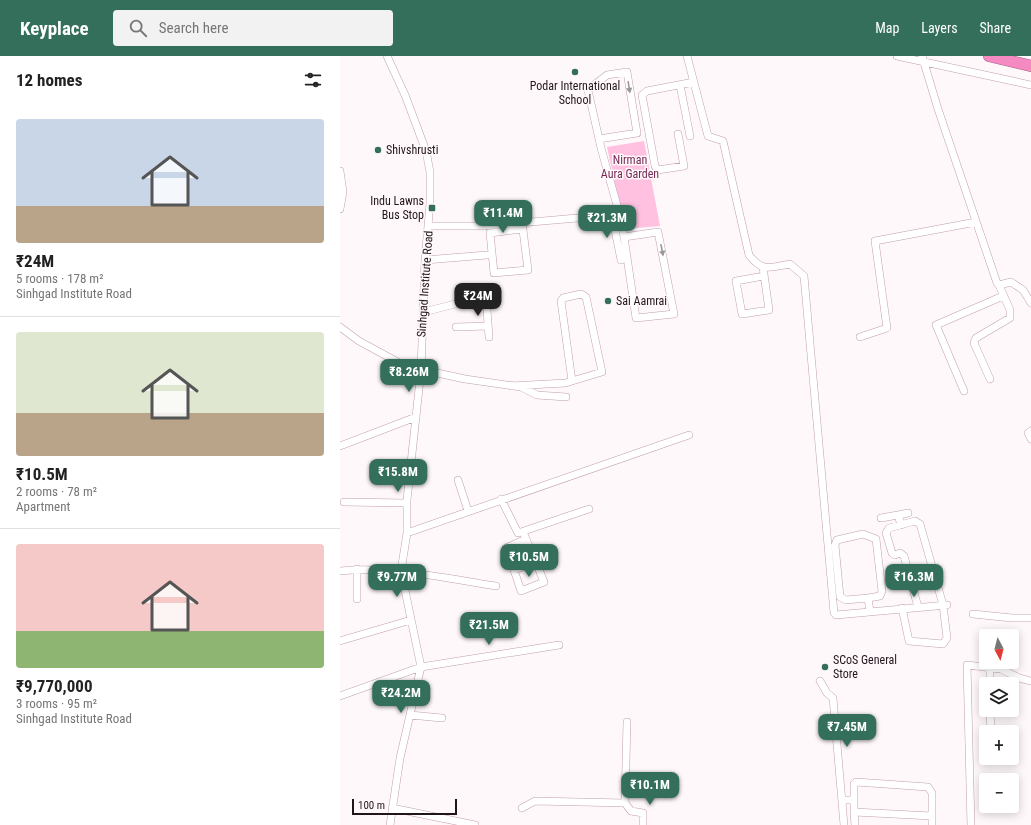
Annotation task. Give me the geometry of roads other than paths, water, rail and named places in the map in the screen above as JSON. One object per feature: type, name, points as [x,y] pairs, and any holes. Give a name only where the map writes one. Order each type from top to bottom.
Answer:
[{"type":"highway","points":[[988,56],[1031,66]]},
{"type":"street","name":"Sinhgad Institute Road","points":[[388,56],[426,152],[430,172],[429,226],[425,260],[421,370],[407,503],[407,533],[401,571],[421,667],[400,758],[390,825]]},
{"type":"street","points":[[687,56],[708,136],[722,142],[749,256],[757,265],[763,267],[790,264],[804,276],[834,614],[945,605]]},
{"type":"street","points":[[897,56],[923,59],[1031,85]]},
{"type":"street","points":[[923,59],[976,222],[1011,314],[1010,318],[976,338],[974,343],[990,379]]},
{"type":"street","points":[[599,139],[637,133],[627,72],[607,76],[588,90],[615,212],[621,260]]},
{"type":"street","points":[[678,134],[684,166],[658,170],[655,166],[642,95],[647,91],[694,82]]},
{"type":"street","points":[[680,85],[690,136]]},
{"type":"street","points":[[340,171],[344,192],[340,209]]},
{"type":"street","points":[[522,226],[528,270],[494,274],[490,232],[522,226],[615,212]]},
{"type":"street","points":[[615,212],[624,236],[636,318],[674,314],[658,232],[624,236]]},
{"type":"street","points":[[860,337],[887,328],[876,241],[976,222]]},
{"type":"street","points":[[429,226],[522,226]]},
{"type":"street","points":[[425,260],[487,255]]},
{"type":"street","points":[[763,267],[769,310],[742,314],[736,281],[764,276]]},
{"type":"street","points":[[999,285],[1011,282],[1023,290],[1031,303]]},
{"type":"street","points":[[511,386],[566,383],[602,372],[586,297],[582,294],[563,298],[561,301],[572,381]]},
{"type":"street","points":[[424,312],[486,296],[489,337]]},
{"type":"street","points":[[964,390],[936,325],[1003,296]]},
{"type":"street","points":[[456,327],[488,326]]},
{"type":"street","points":[[340,327],[358,341],[405,366],[521,387],[536,395],[566,397]]},
{"type":"street","points":[[340,446],[416,418]]},
{"type":"street","points":[[1031,432],[1028,433],[1031,439]]},
{"type":"street","points":[[407,533],[689,434]]},
{"type":"street","points":[[458,480],[468,511]]},
{"type":"street","points":[[501,500],[518,533],[525,535]]},
{"type":"street","points":[[344,502],[407,503]]},
{"type":"street","points":[[525,535],[544,582],[521,591],[506,548],[525,535],[589,509]]},
{"type":"street","points":[[881,518],[908,513]]},
{"type":"street","points":[[898,515],[901,525]]},
{"type":"street","points":[[902,608],[909,641],[943,644],[947,638],[945,605],[920,524],[914,521],[889,528],[886,532],[892,553],[894,555],[902,554],[904,556],[918,607]]},
{"type":"street","points":[[863,534],[876,539],[882,591],[880,596],[868,598],[846,600],[840,597],[835,545],[837,540],[863,534]]},
{"type":"street","points":[[514,570],[536,562]]},
{"type":"street","points":[[357,569],[357,599]]},
{"type":"street","points":[[340,570],[357,569],[401,571],[496,586]]},
{"type":"street","points":[[868,598],[870,612]]},
{"type":"street","points":[[973,614],[1012,618],[1031,618]]},
{"type":"street","points":[[340,641],[411,620]]},
{"type":"street","points":[[340,696],[421,667],[559,645]]},
{"type":"street","points":[[971,825],[967,665],[979,667]]},
{"type":"street","points":[[1001,669],[1019,678],[1031,681]]},
{"type":"street","points":[[820,681],[826,693],[833,698],[844,825]]},
{"type":"street","points":[[410,715],[442,718]]},
{"type":"street","points":[[627,722],[625,803],[630,811],[643,813],[643,825]]},
{"type":"street","points":[[855,825],[854,784],[856,782],[928,787],[932,793],[932,825]]},
{"type":"street","points":[[842,800],[854,800]]},
{"type":"street","points":[[522,808],[535,801],[625,803]]},
{"type":"street","points":[[392,808],[475,825]]},
{"type":"street","points":[[854,812],[932,816]]},
{"type":"place","name":"Podar International School","points":[[575,72]]},
{"type":"place","name":"Shivshrusti","points":[[378,150]]},
{"type":"place","name":"Indu Lawns Bus Stop","points":[[432,208]]},
{"type":"place","name":"Sai Aamrai","points":[[608,301]]},
{"type":"place","name":"SCoS General Store","points":[[825,667]]},
{"type":"park label","name":"Nirman Aura Garden","points":[[630,167]]}]
